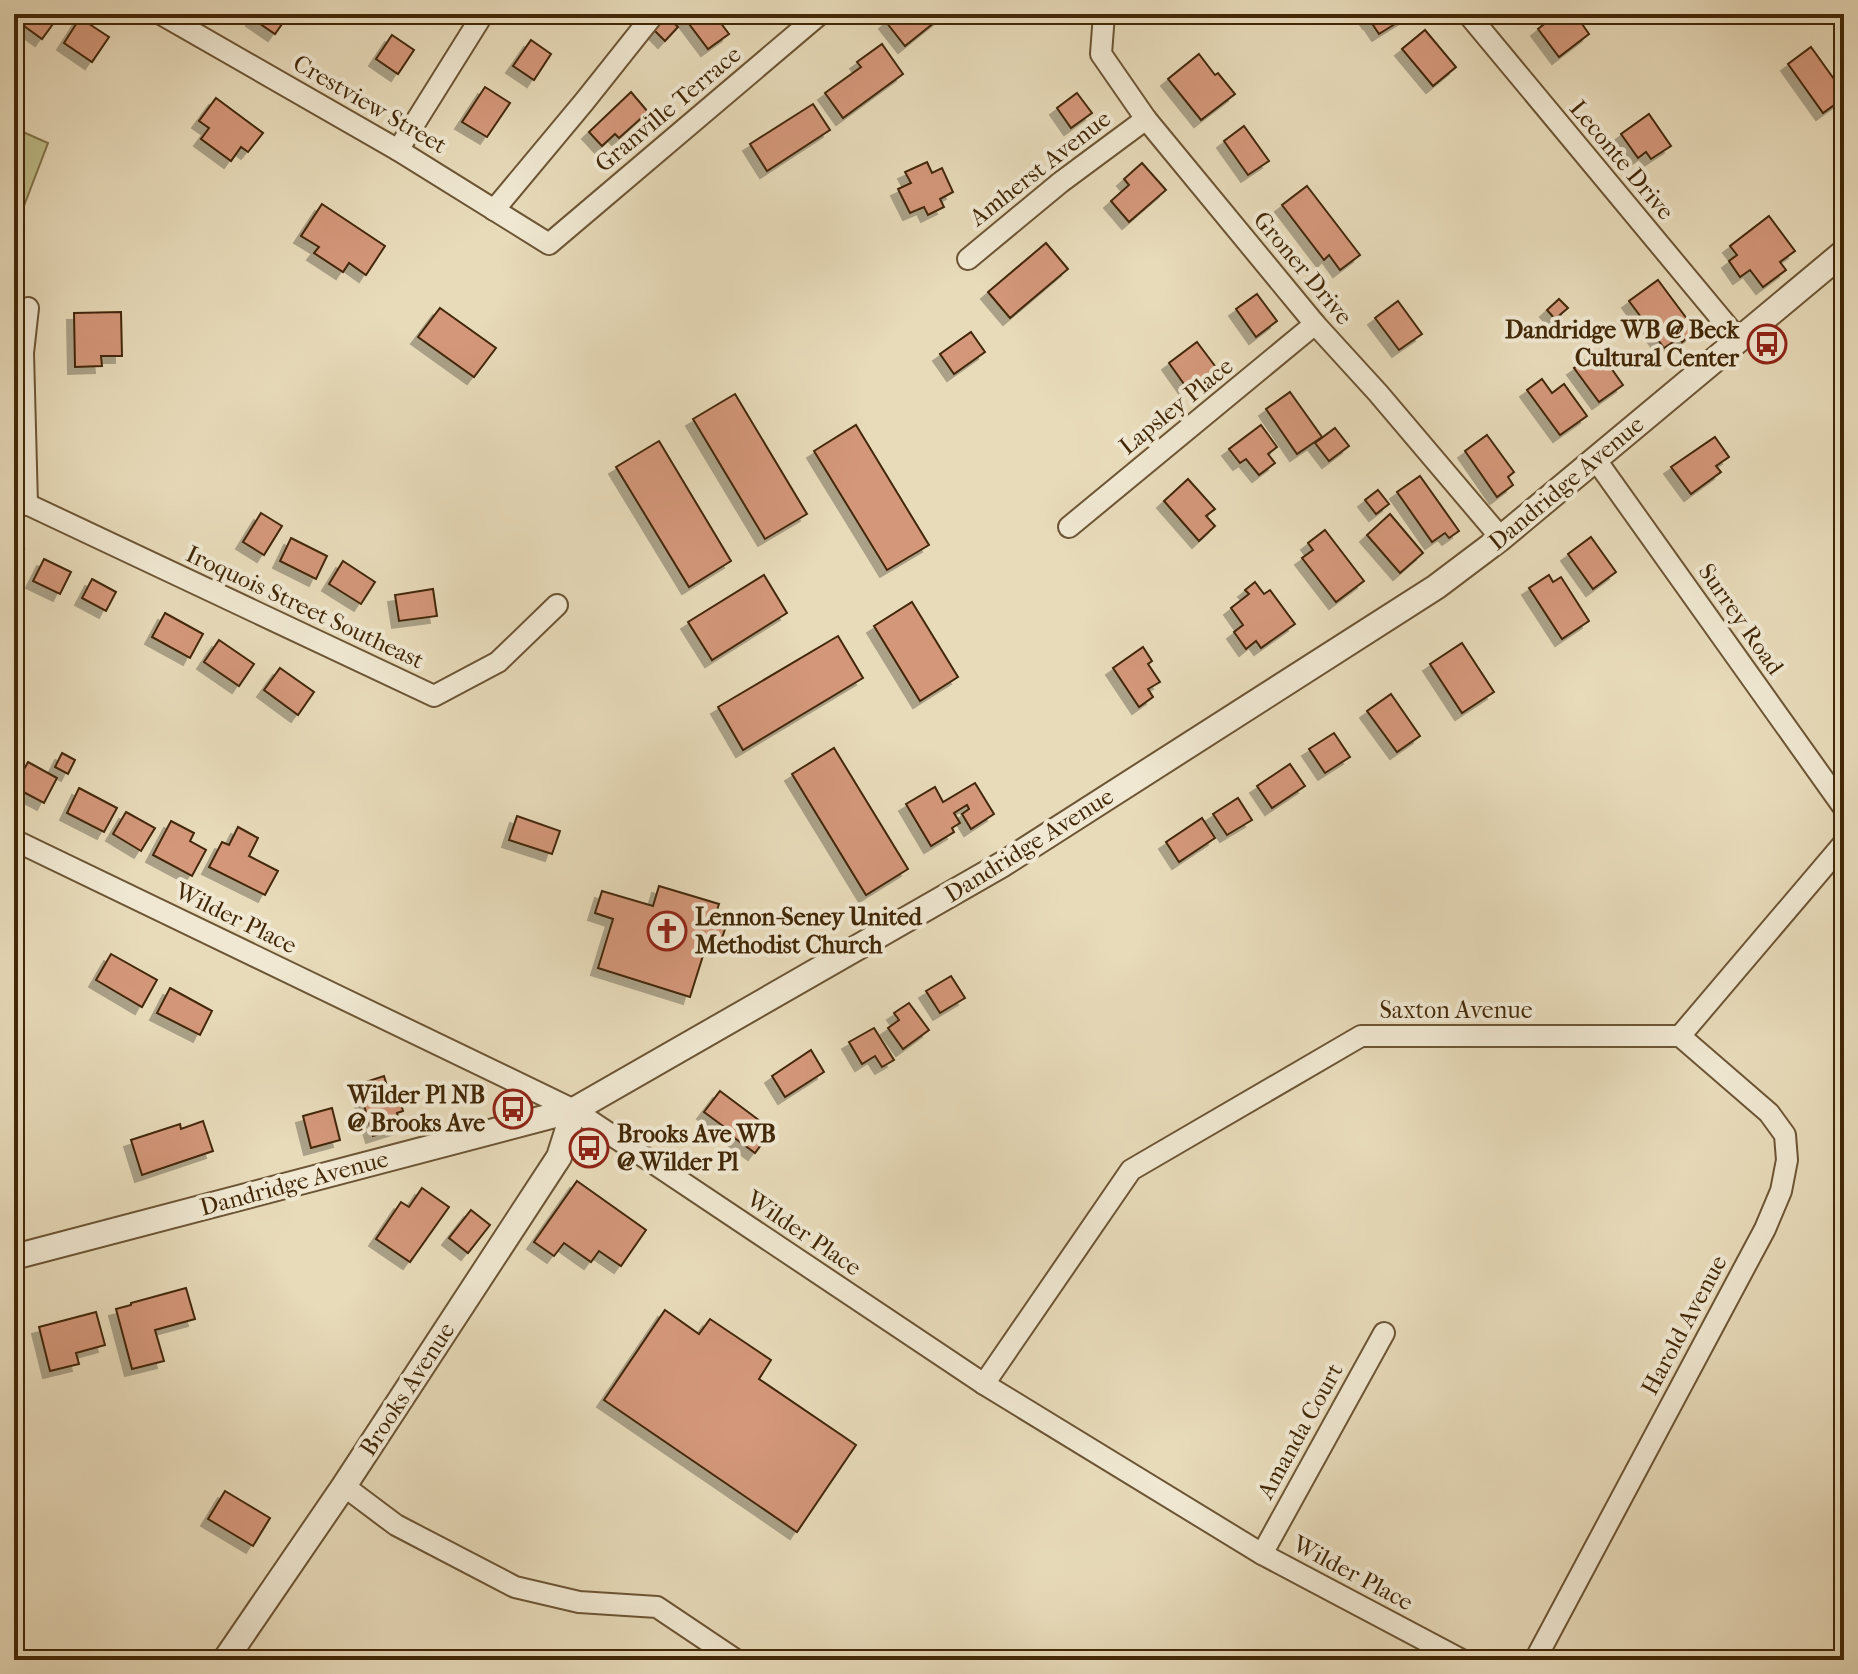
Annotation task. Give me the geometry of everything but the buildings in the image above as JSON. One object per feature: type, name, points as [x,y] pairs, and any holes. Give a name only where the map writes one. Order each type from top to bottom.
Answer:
[{"type":"street","name":"Crestview Street","points":[[161,14],[398,150],[549,244]]},
{"type":"street","points":[[398,150],[483,14]]},
{"type":"street","points":[[494,210],[654,14]]},
{"type":"street","name":"Granville Terrace","points":[[549,244],[820,14]]},
{"type":"street","name":"Groner Drive","points":[[1104,14],[1101,54],[1146,119],[1315,324],[1501,538]]},
{"type":"street","name":"Leconte Drive","points":[[1468,14],[1738,339]]},
{"type":"street","name":"Amherst Avenue","points":[[968,259],[1061,182],[1146,119]]},
{"type":"street","name":"Dandridge Avenue","points":[[14,1257],[574,1110],[1003,864],[1436,587],[1596,460],[1844,252]]},
{"type":"street","points":[[21,501],[23,353],[28,308]]},
{"type":"street","name":"Lapsley Place","points":[[1069,527],[1315,324]]},
{"type":"street","name":"Surrey Road","points":[[1596,460],[1843,806]]},
{"type":"street","name":"Iroquois Street Southeast","points":[[21,501],[434,696],[498,662],[557,605]]},
{"type":"street","name":"Wilder Place","points":[[14,840],[574,1110],[984,1384],[1262,1554],[1462,1660]]},
{"type":"street","points":[[1680,1036],[1844,843]]},
{"type":"street","name":"Saxton Avenue","points":[[984,1384],[1131,1170],[1361,1036],[1680,1036]]},
{"type":"street","name":"Harold Avenue","points":[[1535,1660],[1765,1229],[1781,1191],[1787,1160],[1785,1135],[1769,1113],[1680,1036]]},
{"type":"street","name":"Brooks Avenue","points":[[225,1660],[344,1486],[559,1157],[574,1110]]},
{"type":"street","name":"Amanda Court","points":[[1262,1554],[1384,1333]]},
{"type":"street","points":[[344,1486],[396,1525],[515,1587],[579,1602],[657,1607],[736,1660]]},
{"type":"green space","points":[[14,128],[48,143],[14,232]]},
{"type":"place","name":"Dandridge WB @ Beck Cultural Center","points":[[1767,344]]},
{"type":"place","name":"Lennon-Seney United Methodist Church","points":[[667,931]]},
{"type":"place","name":"Wilder Pl NB @ Brooks Ave","points":[[513,1109]]},
{"type":"place","name":"Brooks Ave WB @ Wilder Pl","points":[[589,1148]]}]
